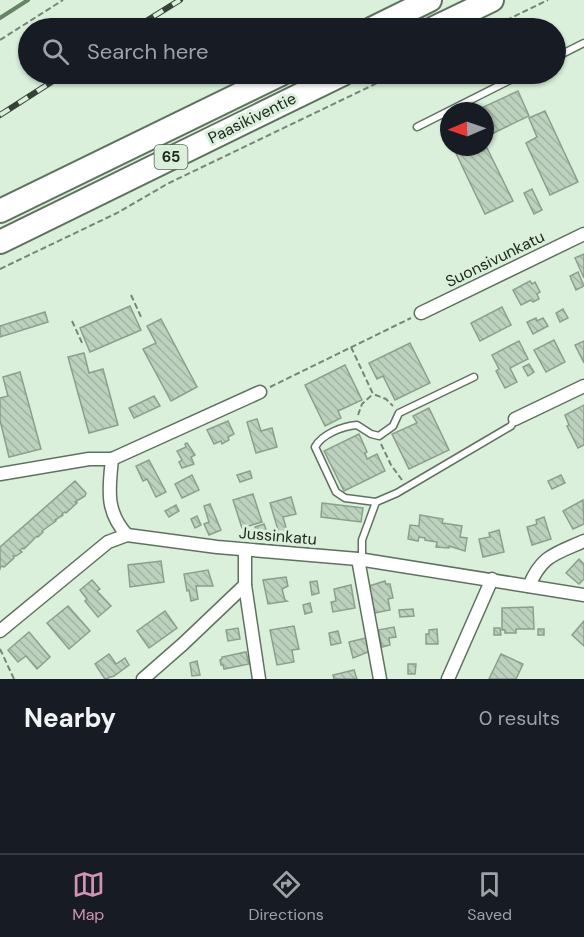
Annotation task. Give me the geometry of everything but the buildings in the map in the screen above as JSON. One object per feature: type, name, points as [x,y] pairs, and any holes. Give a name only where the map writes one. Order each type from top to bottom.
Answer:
[{"type":"highway","points":[[403,14],[423,0]]},
{"type":"highway","points":[[394,18],[430,0]]},
{"type":"highway","points":[[455,18],[492,0]]},
{"type":"highway","name":"Paasikiventie","points":[[0,211],[260,84]]},
{"type":"highway","name":"Paasikiventie","points":[[0,242],[323,84]]},
{"type":"street","name":"Suonsivunkatu","points":[[421,313],[584,234]]},
{"type":"street","points":[[515,419],[584,386]]},
{"type":"street","points":[[0,474],[89,459],[112,459],[260,392]]},
{"type":"street","points":[[0,632],[108,542],[127,535],[114,518],[110,507],[112,459]]},
{"type":"street","name":"Jussinkatu","points":[[127,535],[245,550],[360,559],[584,595]]},
{"type":"street","points":[[529,586],[536,570],[547,558],[584,541]]},
{"type":"street","points":[[245,550],[245,585],[259,679]]},
{"type":"street","points":[[360,559],[380,679]]},
{"type":"street","points":[[448,679],[492,579]]},
{"type":"street","points":[[143,679],[245,585]]},
{"type":"lane","points":[[566,52],[584,43]]},
{"type":"lane","points":[[417,127],[502,84]]},
{"type":"lane","points":[[474,377],[399,413],[393,426],[385,434],[371,434],[357,425],[347,426],[319,440],[315,447],[336,492],[345,498],[376,502],[413,484],[511,426],[515,419]]},
{"type":"lane","points":[[360,559],[362,540],[376,502]]},
{"type":"path","points":[[35,18],[63,0]]},
{"type":"path","points":[[511,18],[548,0]]},
{"type":"path","points":[[0,40],[18,29]]},
{"type":"path","points":[[0,269],[117,213],[167,184],[375,84]]},
{"type":"path","points":[[131,295],[142,319]]},
{"type":"path","points":[[260,392],[421,313]]},
{"type":"path","points":[[72,321],[83,345]]},
{"type":"path","points":[[351,347],[373,394],[386,399],[399,413]]},
{"type":"path","points":[[357,425],[358,413],[362,404],[373,394]]},
{"type":"path","points":[[377,435],[401,480],[413,484]]},
{"type":"path","points":[[0,649],[14,679]]},
{"type":"waterway","points":[[0,18],[28,0]]},
{"type":"railway","points":[[151,18],[180,0]]},
{"type":"railway","points":[[0,115],[48,84]]}]
